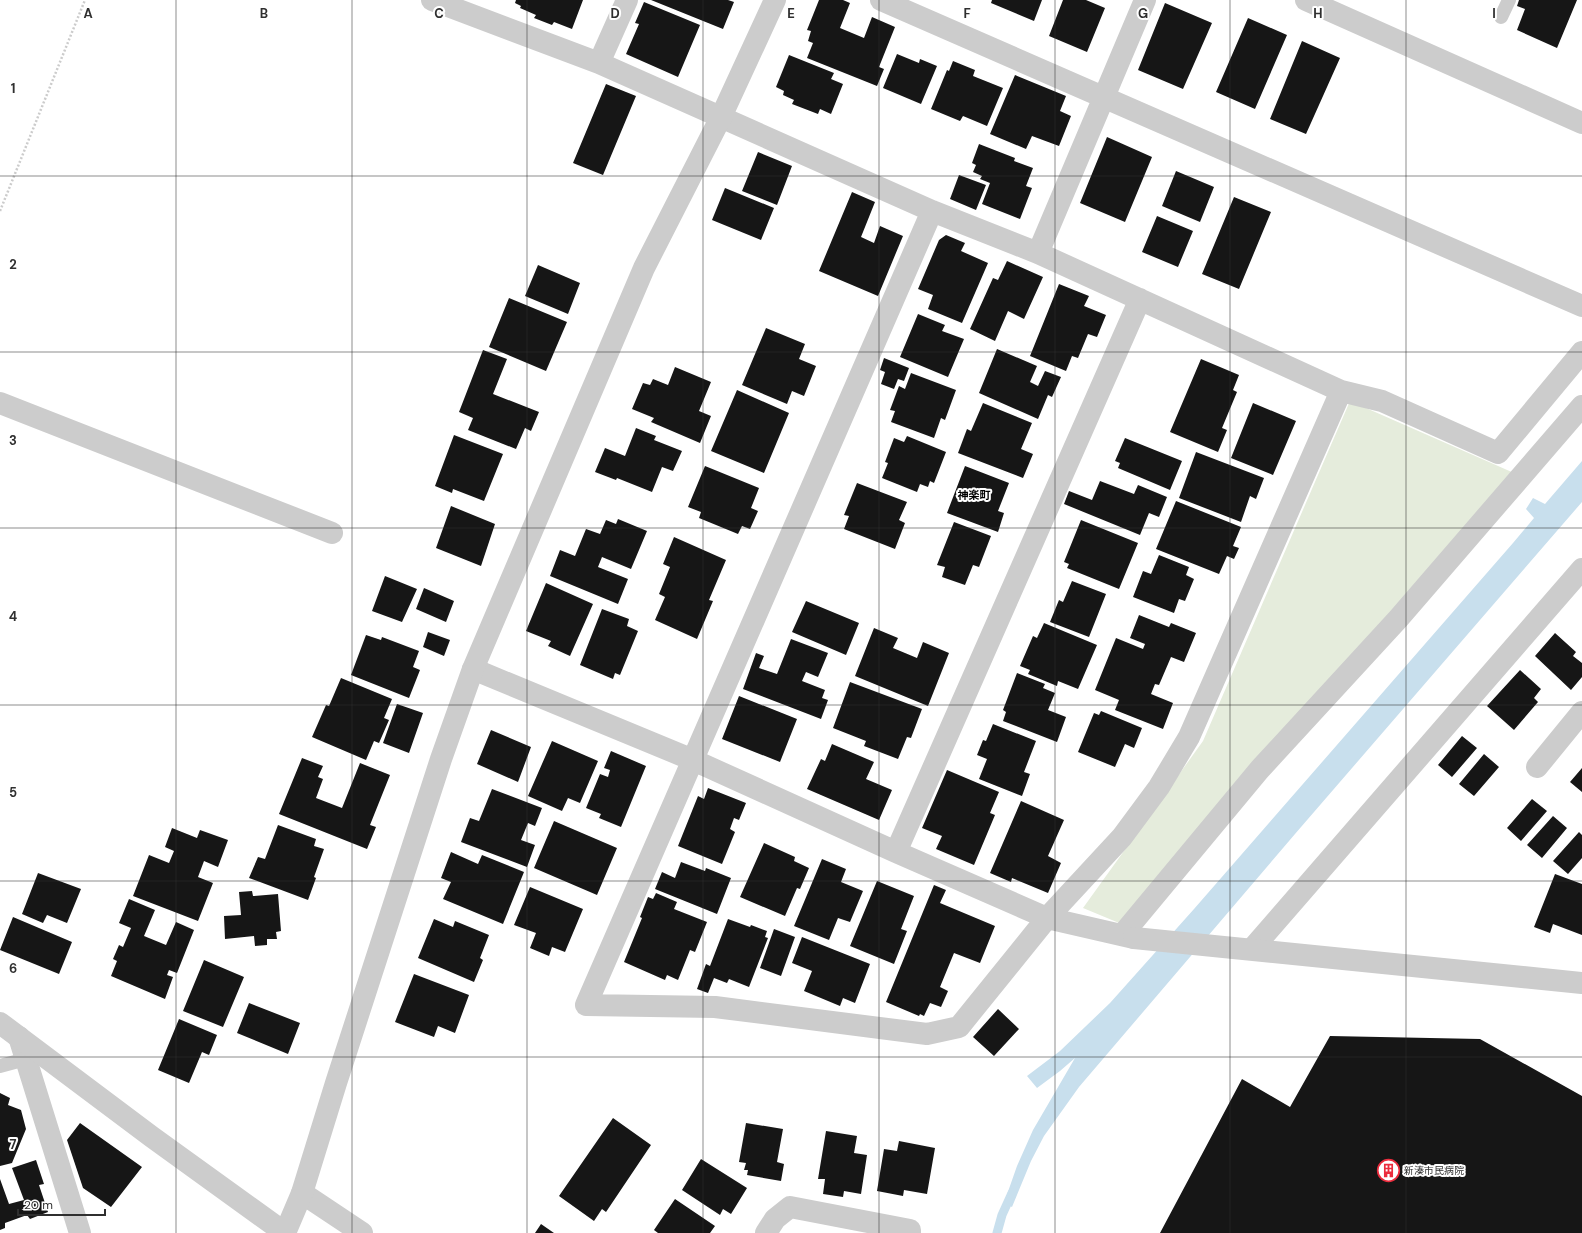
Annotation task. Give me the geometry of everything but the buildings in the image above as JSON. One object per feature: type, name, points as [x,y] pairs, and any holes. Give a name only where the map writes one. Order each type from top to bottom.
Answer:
[{"type":"street","points":[[432,0],[599,64],[932,211],[1038,253],[1340,390],[1382,401],[1498,453],[1582,352]]},
{"type":"street","points":[[599,64],[627,0]]},
{"type":"street","points":[[0,1023],[152,1137],[285,1233],[302,1193],[441,759],[473,669],[644,268],[721,117],[775,0]]},
{"type":"street","points":[[881,0],[1104,96],[1582,306]]},
{"type":"street","points":[[1038,253],[1145,0]]},
{"type":"street","points":[[1306,0],[1582,123]]},
{"type":"street","points":[[932,211],[586,1005],[715,1007],[927,1034],[959,1027],[1048,918],[1122,837],[1158,787],[1189,737],[1340,390]]},
{"type":"street","points":[[896,852],[1140,298]]},
{"type":"street","points":[[0,403],[332,532]]},
{"type":"street","points":[[1128,936],[1260,769],[1398,619],[1582,406]]},
{"type":"street","points":[[1252,949],[1582,569]]},
{"type":"street","points":[[473,669],[693,760],[896,852],[1048,918],[1128,936],[1395,965],[1582,983]]},
{"type":"street","points":[[1537,767],[1582,712]]},
{"type":"street","points":[[19,1037],[80,1233]]},
{"type":"street","points":[[302,1193],[362,1233]]},
{"type":"street","points":[[766,1233],[775,1219],[790,1207],[910,1230],[910,1233]]},
{"type":"lane","points":[[1501,17],[1509,0]]},
{"type":"lane","points":[[0,1066],[26,1059]]},
{"type":"path","points":[[0,211],[85,0]]},
{"type":"green space","points":[[1350,401],[1514,473],[1124,925],[1083,908],[1203,741]]},
{"type":"water","points":[[1582,461],[1582,502],[1079,1087],[1044,1136],[1031,1161],[1012,1207],[1004,1203],[1017,1166],[1033,1130],[1075,1058],[1037,1088],[1027,1076],[1060,1051],[1110,1003],[1194,909],[1534,518],[1526,509],[1533,498],[1545,504]]},
{"type":"waterway","points":[[997,1233],[1002,1215],[1012,1193]]},
{"type":"place","name":"新湊市民病院","points":[[1388,1170]]},
{"type":"district","name":"神楽町","points":[[974,495]]}]
